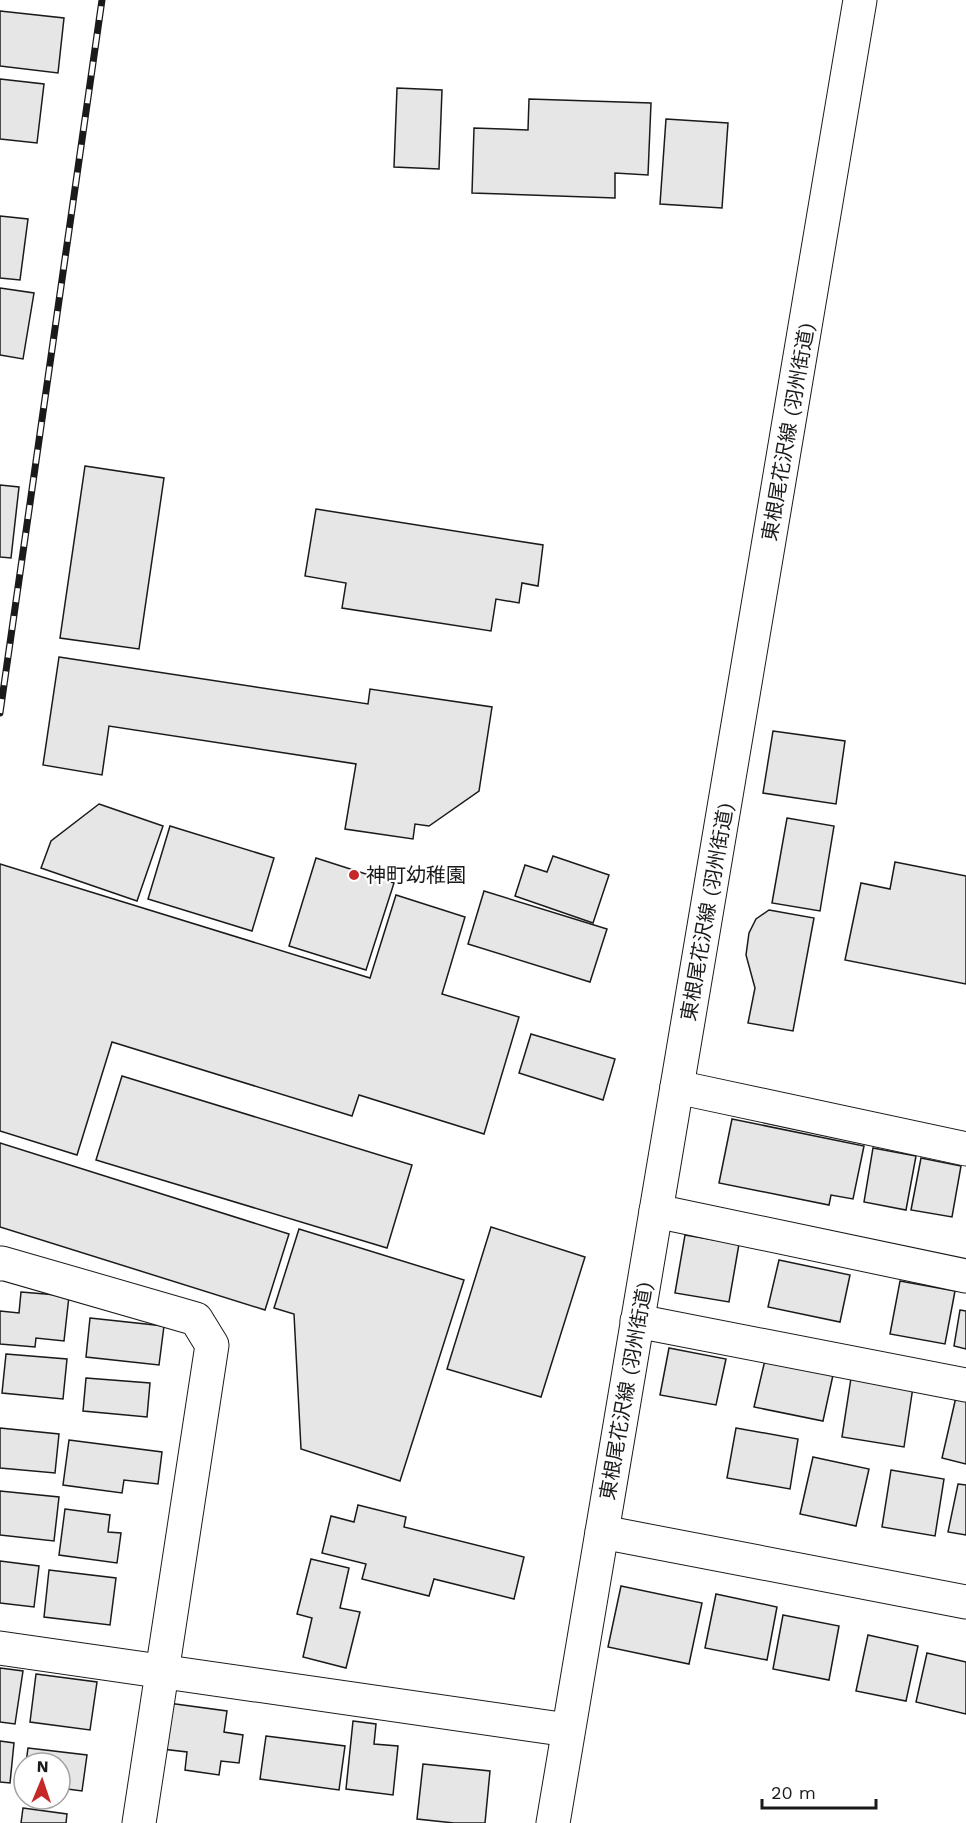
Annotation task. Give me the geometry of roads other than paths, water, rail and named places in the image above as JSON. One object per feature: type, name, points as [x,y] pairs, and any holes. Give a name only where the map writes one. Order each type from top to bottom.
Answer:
[{"type":"main road","name":"東根尾花沢線 (羽州街道)","points":[[553,1823],[860,0]]},
{"type":"main road","points":[[677,1087],[966,1149]]},
{"type":"main road","points":[[656,1211],[966,1276]]},
{"type":"main road","points":[[0,1264],[196,1319],[212,1345],[139,1823]]},
{"type":"main road","points":[[637,1321],[966,1385]]},
{"type":"main road","points":[[602,1532],[966,1602]]},
{"type":"main road","points":[[0,1647],[568,1730]]},
{"type":"railway","points":[[0,713],[102,0]]},
{"type":"place","name":"神町幼稚園","points":[[354,875]]}]
